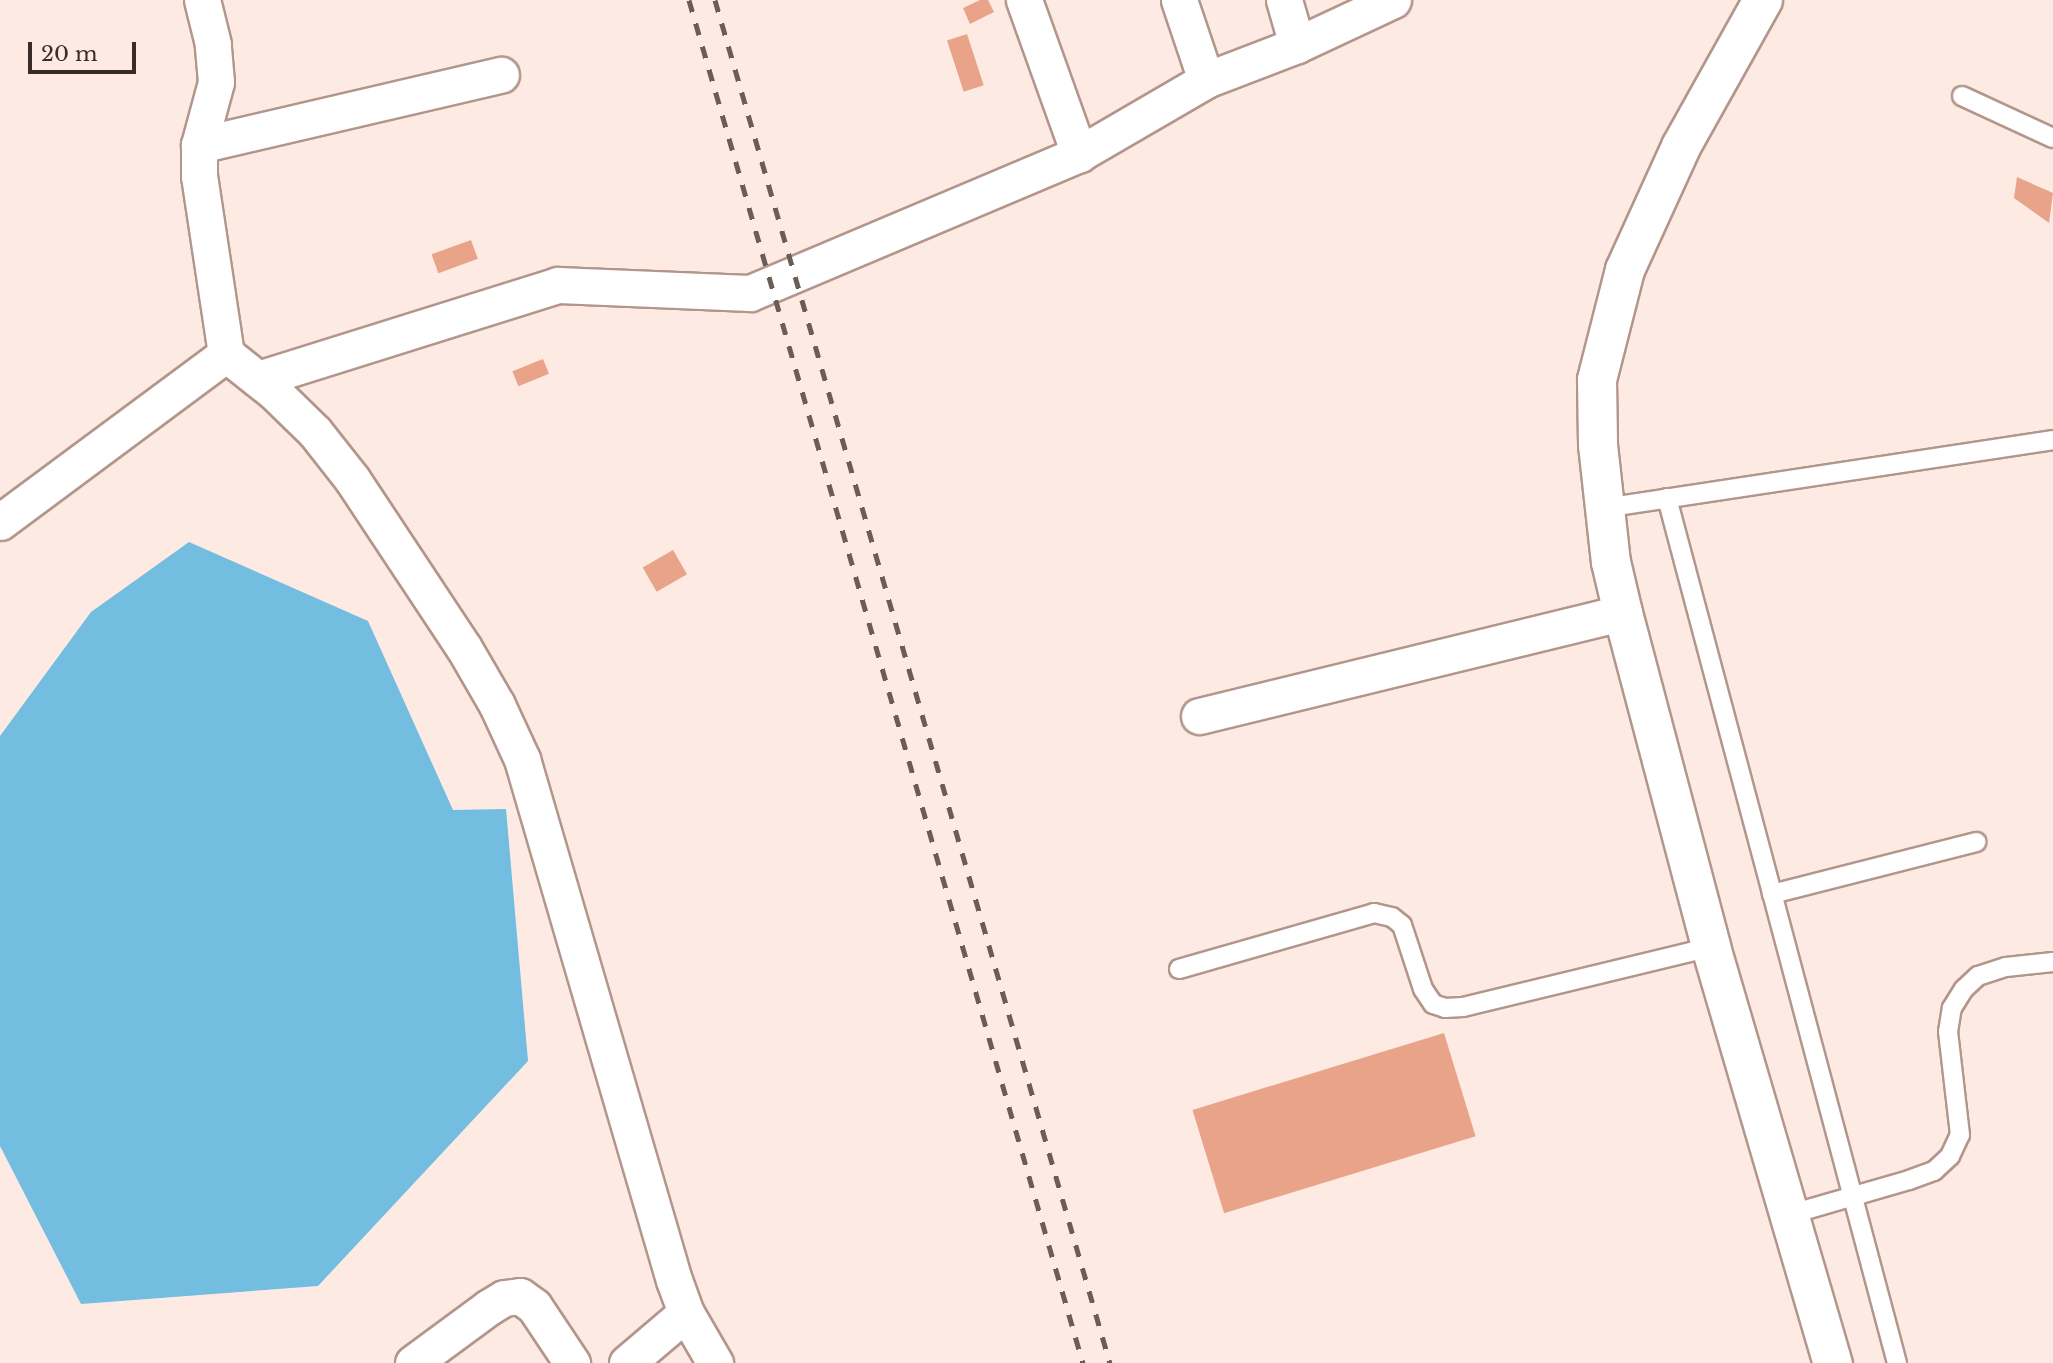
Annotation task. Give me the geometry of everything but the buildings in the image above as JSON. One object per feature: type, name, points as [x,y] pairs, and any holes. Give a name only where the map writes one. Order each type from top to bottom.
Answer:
[{"type":"highway","points":[[1763,0],[1682,147],[1625,270],[1597,380],[1598,445],[1604,509],[1623,613],[1711,947],[1833,1363]]},
{"type":"street","points":[[202,0],[212,44],[216,82],[199,145],[198,176],[226,354],[258,379],[314,432],[352,479],[464,648],[497,705],[522,759],[686,1313],[715,1363]]},
{"type":"street","points":[[1024,0],[1079,154]]},
{"type":"street","points":[[1179,0],[1206,80]]},
{"type":"street","points":[[1284,0],[1297,45]]},
{"type":"street","points":[[258,379],[558,285],[750,293],[1079,154],[1206,80],[1297,45],[1393,0]]},
{"type":"street","points":[[199,145],[501,75]]},
{"type":"street","points":[[0,522],[226,354]]},
{"type":"street","points":[[1199,716],[1623,613]]},
{"type":"street","points":[[413,1363],[489,1307],[504,1298],[520,1296],[534,1306],[572,1363]]},
{"type":"street","points":[[627,1363],[686,1313]]},
{"type":"lane","points":[[1962,96],[2053,138]]},
{"type":"lane","points":[[1604,509],[2053,440]]},
{"type":"lane","points":[[1667,498],[1897,1363]]},
{"type":"lane","points":[[1772,894],[1976,842]]},
{"type":"lane","points":[[1179,969],[1374,913],[1392,916],[1402,925],[1423,989],[1433,1004],[1445,1008],[1462,1007],[1711,947]]},
{"type":"lane","points":[[1788,1215],[1934,1171],[1950,1156],[1960,1135],[1948,1032],[1952,1008],[1964,989],[1978,976],[2006,967],[2053,962]]},
{"type":"water","points":[[189,542],[368,621],[453,810],[506,809],[528,1061],[318,1286],[81,1304],[0,1146],[0,736],[91,612]]},
{"type":"railway","points":[[689,0],[1083,1363]]},
{"type":"railway","points":[[715,0],[1110,1363]]}]
